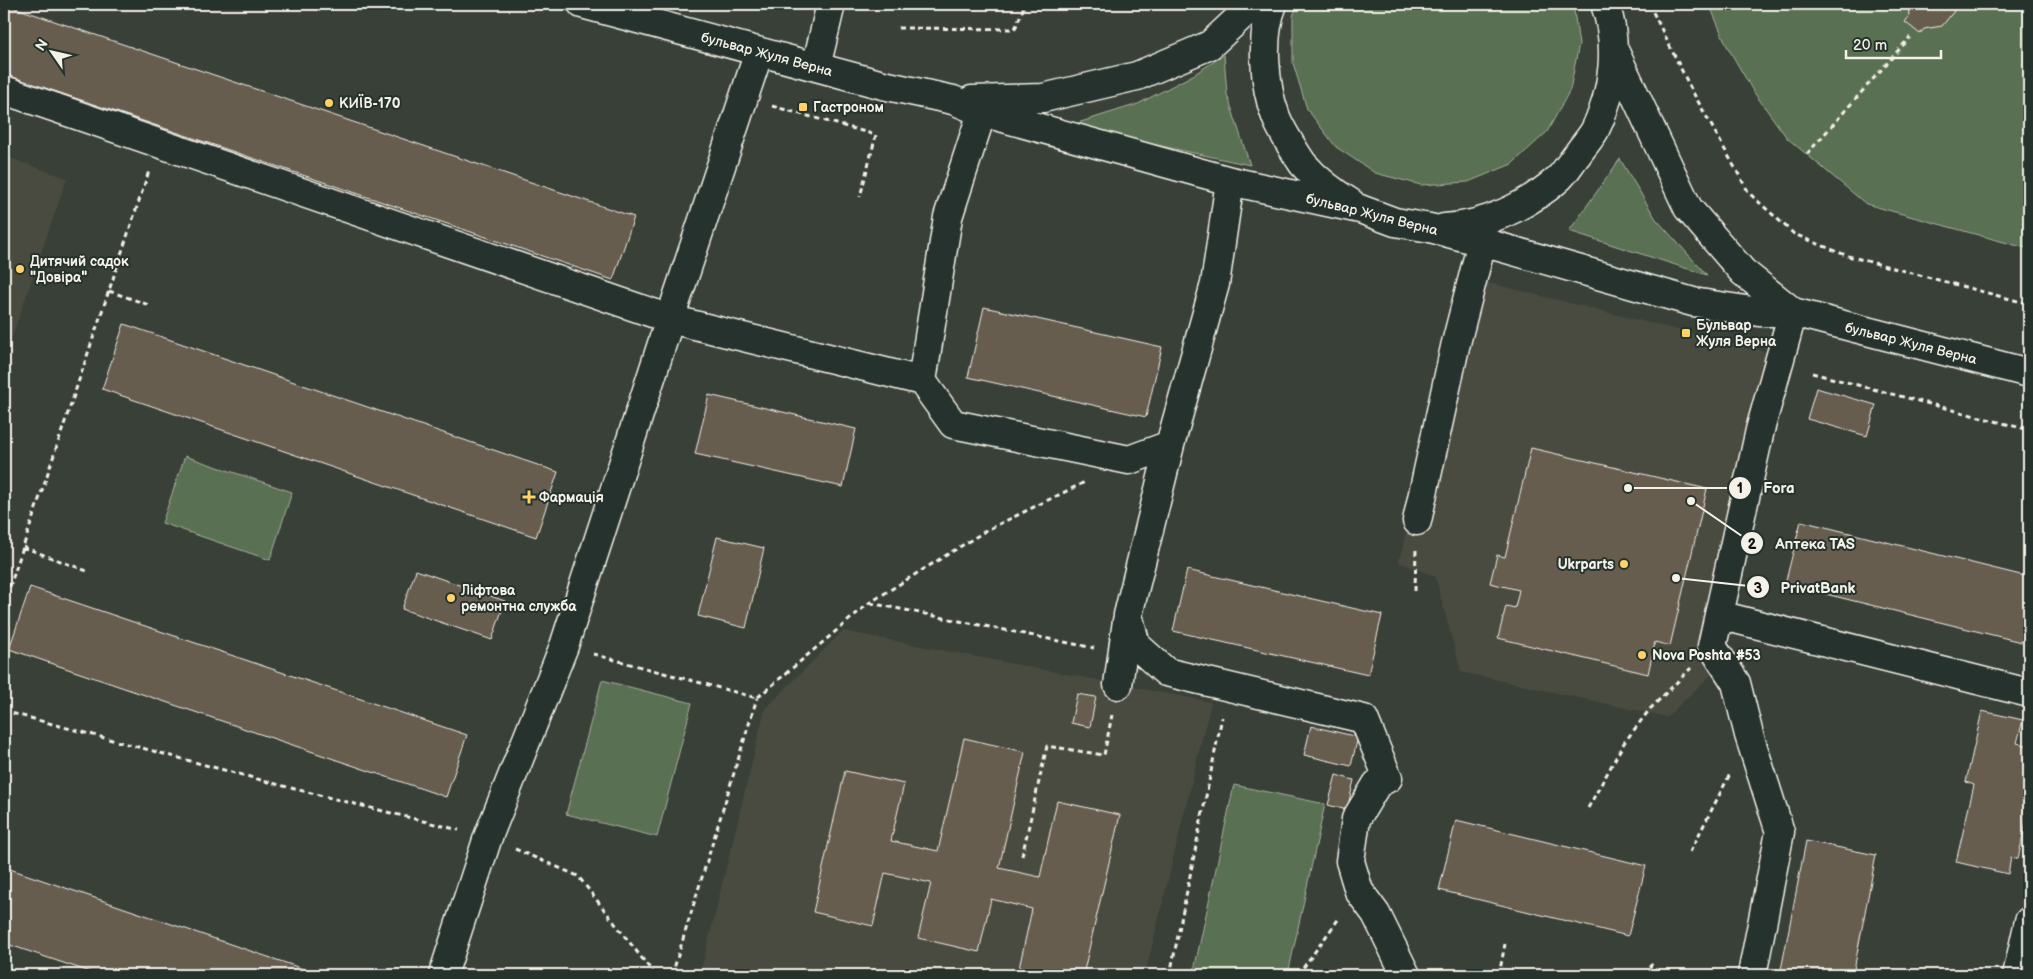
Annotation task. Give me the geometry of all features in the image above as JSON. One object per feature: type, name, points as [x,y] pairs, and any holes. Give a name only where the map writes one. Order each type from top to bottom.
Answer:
[{"type":"street","name":"бульвар Жуля Верна","points":[[582,4],[883,85],[953,100],[982,112],[1230,180],[1360,210],[1395,222],[1430,228],[1693,302],[1759,312],[1793,312],[2029,373]]},
{"type":"street","points":[[816,67],[831,4]]},
{"type":"street","name":"бульвар Жуля Верна","points":[[953,100],[1043,98],[1138,76],[1210,45],[1254,4]]},
{"type":"street","points":[[1273,4],[1268,15],[1264,65],[1276,117],[1304,164],[1334,193],[1360,210]]},
{"type":"street","points":[[1430,228],[1464,227],[1510,212],[1559,178],[1595,130],[1610,86],[1614,50],[1610,18],[1604,4]]},
{"type":"street","name":"бульвар Жуля Верна","points":[[1614,50],[1688,208],[1743,272],[1793,312]]},
{"type":"street","points":[[444,975],[488,837],[564,646],[759,52]]},
{"type":"street","points":[[4,90],[670,319],[922,381],[953,424],[1129,460],[1170,445]]},
{"type":"street","points":[[922,381],[948,217],[982,112]]},
{"type":"street","points":[[1118,685],[1128,615],[1170,445],[1215,284],[1230,180]]},
{"type":"street","points":[[1417,521],[1455,347],[1482,242]]},
{"type":"street","points":[[1752,975],[1780,832],[1749,736],[1736,683],[1712,646],[1760,430],[1793,312]]},
{"type":"street","points":[[1128,615],[1136,645],[1166,672],[1364,719],[1388,778],[1377,784],[1356,819],[1350,861],[1359,891],[1376,914],[1406,975]]},
{"type":"street","points":[[1719,615],[2029,693]]},
{"type":"street","points":[[2017,975],[2029,921]]},
{"type":"path","points":[[898,28],[1015,29],[1024,4]]},
{"type":"path","points":[[1649,4],[1690,87],[1749,193],[1794,234],[1848,256],[2029,304]]},
{"type":"path","points":[[1807,154],[1910,36]]},
{"type":"path","points":[[745,98],[876,135],[860,197]]},
{"type":"path","points":[[4,604],[158,143]]},
{"type":"path","points":[[109,292],[149,305]]},
{"type":"path","points":[[1812,373],[2029,430]]},
{"type":"path","points":[[672,975],[757,698],[869,603],[987,530],[1129,460]]},
{"type":"path","points":[[1415,591],[1417,521]]},
{"type":"path","points":[[23,547],[87,571]]},
{"type":"path","points":[[869,603],[1122,654]]},
{"type":"path","points":[[564,646],[757,698]]},
{"type":"path","points":[[1588,808],[1624,743],[1650,709],[1712,646]]},
{"type":"path","points":[[1022,856],[1047,746],[1104,755],[1118,685]]},
{"type":"path","points":[[1170,975],[1228,686]]},
{"type":"path","points":[[4,711],[291,788],[488,837],[578,876],[655,975]]},
{"type":"path","points":[[1690,852],[1749,736]]},
{"type":"path","points":[[1298,975],[1359,891]]},
{"type":"path","points":[[1500,975],[1506,944]]},
{"type":"path","points":[[1644,975],[1654,962]]},
{"type":"shaded area","name":"Дитячий садок \"Довіра\"","points":[[4,156],[67,178],[4,360]]},
{"type":"shaded area","points":[[1465,277],[1791,358],[1716,670],[1667,717],[1461,672],[1435,576],[1399,562]]},
{"type":"shaded area","points":[[843,631],[1211,702],[1145,975],[700,975],[765,709]]},
{"type":"green space","points":[[1298,4],[1573,4],[1579,44],[1570,90],[1547,132],[1512,164],[1468,182],[1421,185],[1375,173],[1336,147],[1307,109],[1293,63],[1293,16]]},
{"type":"green space","points":[[1709,4],[2029,4],[2029,249],[1866,204],[1787,138],[1753,91],[1727,46]]},
{"type":"green space","points":[[1224,55],[1227,94],[1250,165],[1068,126],[1138,104],[1193,75]]},
{"type":"green space","points":[[1620,159],[1656,219],[1707,275],[1569,231]]},
{"type":"green space","points":[[185,456],[292,492],[270,560],[162,523]]},
{"type":"green space","points":[[602,680],[692,703],[657,837],[566,814]]},
{"type":"green space","points":[[1234,785],[1325,804],[1288,974],[1285,975],[1193,975]]},
{"type":"building","points":[[4,4],[634,217],[613,280],[4,74]]},
{"type":"building","points":[[1908,4],[1953,4],[1954,11],[1942,26],[1924,29],[1920,34],[1905,22],[1909,17]]},
{"type":"building","points":[[984,307],[1162,347],[1146,417],[968,377]]},
{"type":"building","points":[[124,324],[558,472],[536,537],[102,389]]},
{"type":"building","points":[[1816,388],[1876,405],[1867,436],[1807,419]]},
{"type":"building","points":[[709,395],[856,429],[843,487],[695,454]]},
{"type":"building","points":[[1531,448],[1707,489],[1670,646],[1655,642],[1648,674],[1498,638],[1506,606],[1515,608],[1519,590],[1490,583],[1497,555],[1505,557]]},
{"type":"building","points":[[1801,521],[2029,577],[2029,644],[1785,584]]},
{"type":"building","points":[[717,537],[764,548],[746,628],[698,616]]},
{"type":"building","points":[[416,570],[505,601],[492,640],[402,609]]},
{"type":"building","points":[[1187,570],[1382,615],[1368,675],[1173,631]]},
{"type":"building","points":[[30,587],[467,735],[446,797],[9,649]]},
{"type":"building","points":[[1077,694],[1096,697],[1090,727],[1071,723]]},
{"type":"building","points":[[1982,711],[2023,720],[2017,743],[2029,746],[2029,808],[2018,859],[2011,857],[2008,874],[1956,862],[1974,785],[1966,782]]},
{"type":"building","points":[[1311,726],[1358,737],[1351,766],[1304,755]]},
{"type":"building","points":[[964,738],[1025,752],[999,868],[1040,877],[1057,801],[1120,815],[1083,975],[1028,975],[1018,973],[1032,909],[991,899],[979,952],[918,938],[931,883],[885,873],[873,926],[813,912],[845,771],[904,784],[891,841],[938,851]]},
{"type":"building","points":[[1336,775],[1354,780],[1347,810],[1328,805]]},
{"type":"building","points":[[1456,820],[1646,866],[1628,936],[1439,890]]},
{"type":"building","points":[[1806,841],[1876,855],[1853,975],[1780,975]]},
{"type":"building","points":[[4,867],[321,975],[99,975],[4,943]]},
{"type":"place","name":"КИЇВ-170","points":[[329,103]]},
{"type":"place","name":"Гастроном","points":[[803,107]]},
{"type":"place","name":"Дитячий садок \"Довіра\"","points":[[20,269]]},
{"type":"place","name":"Бульвар Жуля Верна","points":[[1686,333]]},
{"type":"place","name":"Fora","points":[[1628,488]]},
{"type":"place","name":"Фармація","points":[[529,497]]},
{"type":"place","name":"Аптека TAS","points":[[1691,501]]},
{"type":"place","name":"Ukrparts","points":[[1624,564]]},
{"type":"place","name":"PrivatBank","points":[[1676,578]]},
{"type":"place","name":"Ліфтова ремонтна служба","points":[[451,598]]},
{"type":"place","name":"Nova Poshta #53","points":[[1642,655]]}]
